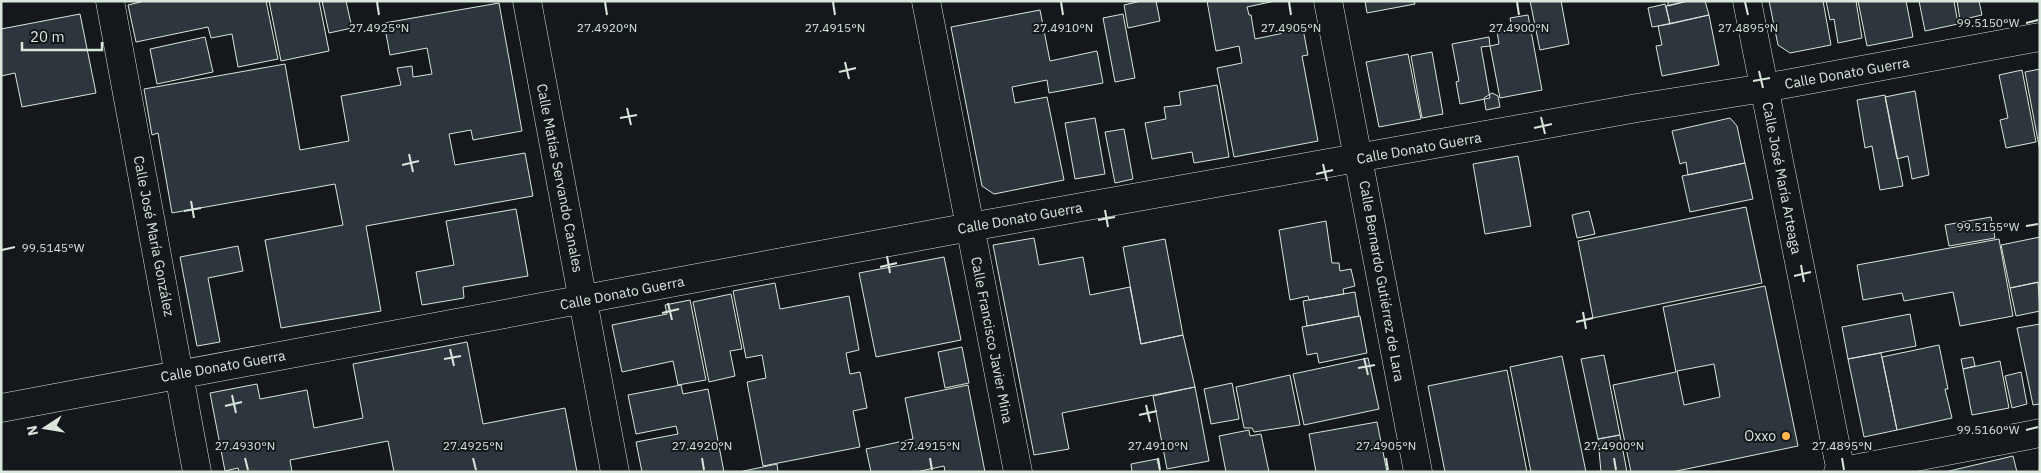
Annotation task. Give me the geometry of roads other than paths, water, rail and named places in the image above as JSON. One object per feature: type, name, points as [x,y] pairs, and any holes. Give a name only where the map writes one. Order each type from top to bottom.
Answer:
[{"type":"street","name":"Calle José María González","points":[[110,1],[197,472]]},
{"type":"street","name":"Calle Matías Servando Canales","points":[[527,1],[615,472]]},
{"type":"street","name":"Calle Francisco Javier Mina","points":[[926,1],[1018,472]]},
{"type":"street","name":"Calle Bernardo Gutiérrez de Lara","points":[[1328,1],[1360,158],[1418,472]]},
{"type":"street","name":"Calle José María Arteaga","points":[[1747,1],[1840,472]]},
{"type":"street","name":"Calle Donato Guerra","points":[[1,408],[970,227],[1637,108],[1764,88],[2040,37]]},
{"type":"street","points":[[1840,472],[2040,433]]},
{"type":"place","name":"Oxxo","points":[[1786,436]]}]
